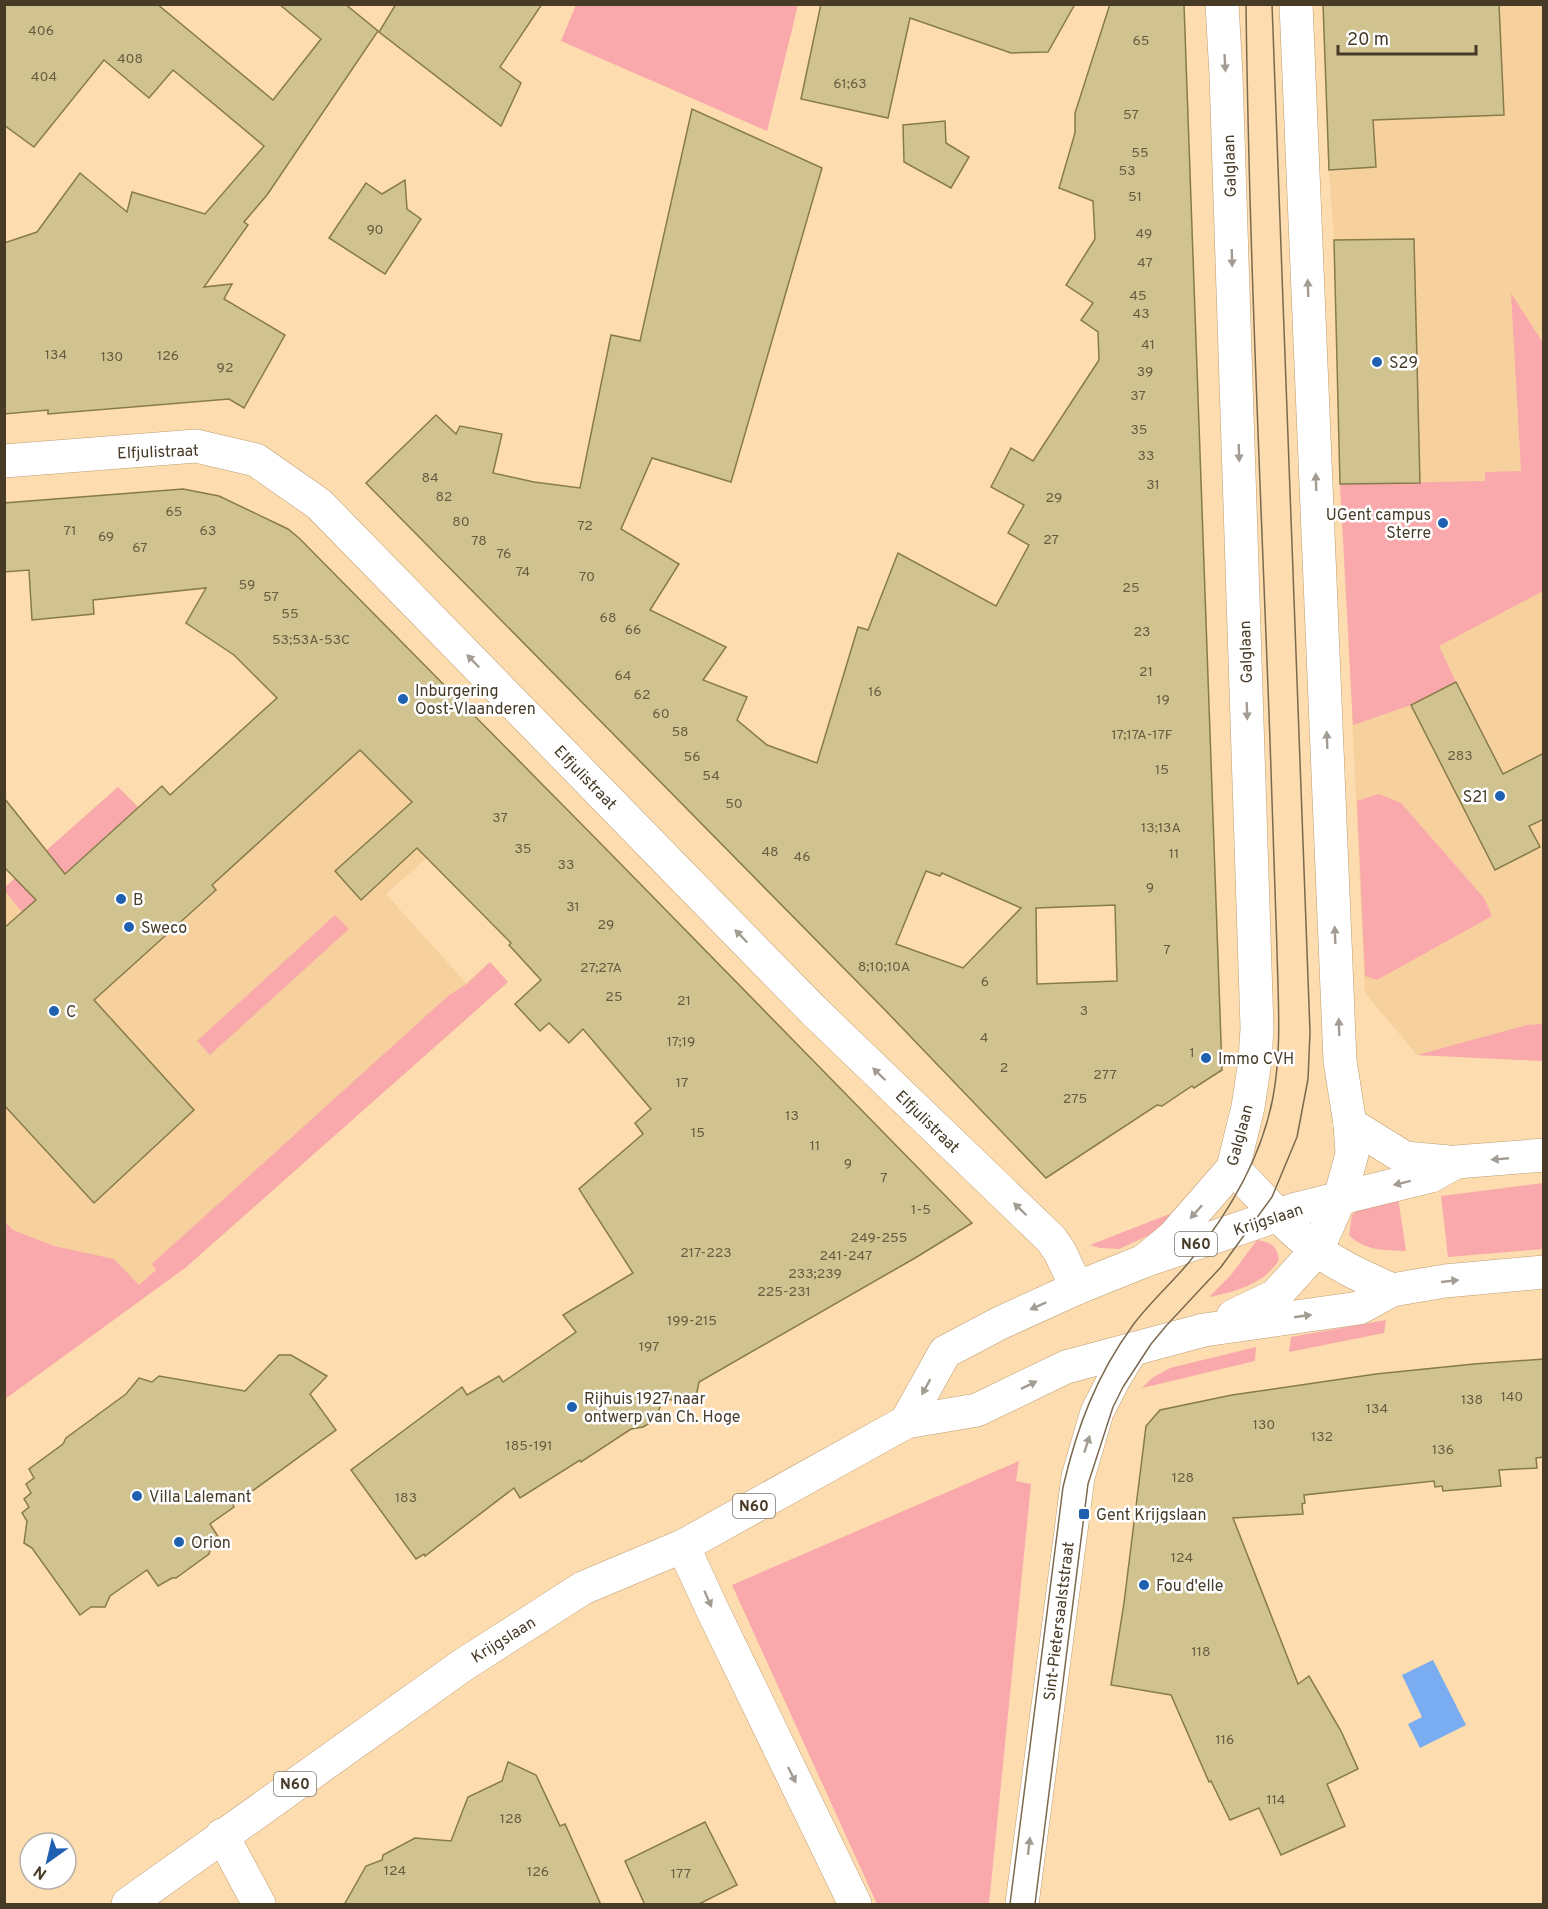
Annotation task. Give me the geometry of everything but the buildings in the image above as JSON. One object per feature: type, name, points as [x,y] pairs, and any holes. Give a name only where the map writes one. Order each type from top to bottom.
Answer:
[{"type":"street","name":"Galglaan","points":[[1144,1261],[1173,1237],[1233,1168],[1248,1107],[1255,1061],[1257,998],[1222,4]]},
{"type":"street","points":[[1204,1330],[1275,1296],[1317,1250],[1340,1198],[1352,1154],[1350,1124],[1340,1061],[1296,4]]},
{"type":"street","name":"Elfjulistraat","points":[[4,460],[195,446],[256,460],[319,504],[813,1010],[1050,1239],[1060,1251],[1077,1288]]},
{"type":"street","points":[[1350,1124],[1405,1158],[1456,1162]]},
{"type":"street","name":"Krijgslaan","points":[[906,1422],[945,1352],[1000,1323],[1077,1288],[1144,1261],[1278,1215],[1431,1176],[1456,1162],[1544,1155]]},
{"type":"street","points":[[1233,1168],[1278,1215],[1317,1250],[1352,1272],[1392,1290]]},
{"type":"street","name":"Krijgslaan","points":[[128,1905],[222,1835],[462,1665],[562,1601],[583,1588],[683,1546],[906,1422],[976,1410],[1066,1367],[1204,1330],[1359,1308],[1392,1290],[1445,1281],[1544,1272]]},
{"type":"street","name":"Sint-Pietersaalststraat","points":[[1022,1905],[1078,1477],[1097,1412],[1132,1349]]},
{"type":"street","points":[[683,1546],[855,1905]]},
{"type":"street","points":[[222,1835],[259,1905]]},
{"type":"shaded area","points":[[576,5],[798,5],[767,131],[561,41]]},
{"type":"shaded area","name":"UGent campus Sterre","points":[[1323,5],[1543,5],[1543,1061],[1417,1055],[1365,993],[1340,484],[1334,240]]},
{"type":"shaded area","points":[[1511,293],[1543,343],[1543,591],[1439,646],[1456,682],[1411,705],[1353,725],[1340,484],[1485,481],[1485,472],[1521,471]]},
{"type":"shaded area","points":[[373,611],[527,769],[386,894],[466,983],[490,962],[508,982],[185,1268],[5,1399],[4,888],[118,787],[147,816]]},
{"type":"shaded area","points":[[118,787],[138,807],[22,912],[4,888]]},
{"type":"shaded area","points":[[1379,794],[1401,803],[1484,898],[1492,916],[1377,980],[1365,976],[1357,801]]},
{"type":"shaded area","points":[[335,915],[349,929],[210,1055],[197,1041]]},
{"type":"shaded area","points":[[490,962],[508,982],[185,1268],[5,1399],[5,1222],[13,1230],[54,1246],[114,1259],[139,1285],[156,1270],[152,1264],[154,1262],[449,995],[467,984]]},
{"type":"shaded area","points":[[1543,1024],[1543,1061],[1417,1055],[1527,1025]]},
{"type":"shaded area","points":[[1543,1183],[1543,1249],[1448,1257],[1441,1196]]},
{"type":"shaded area","points":[[1398,1198],[1406,1251],[1368,1247],[1349,1235],[1352,1215],[1361,1207]]},
{"type":"shaded area","points":[[1185,1208],[1167,1227],[1119,1249],[1090,1245]]},
{"type":"shaded area","points":[[1257,1240],[1270,1244],[1277,1251],[1279,1260],[1273,1268],[1248,1286],[1209,1297],[1231,1275]]},
{"type":"shaded area","points":[[1386,1320],[1384,1333],[1289,1352],[1291,1337]]},
{"type":"shaded area","points":[[1256,1347],[1255,1361],[1142,1388],[1152,1378],[1170,1368]]},
{"type":"shaded area","points":[[1019,1461],[1016,1481],[1031,1484],[989,1904],[877,1904],[732,1585]]},
{"type":"water","points":[[1433,1660],[1466,1725],[1420,1748],[1408,1724],[1422,1717],[1402,1675]]},
{"type":"tram line","points":[[1010,1904],[1063,1487],[1075,1444],[1089,1403],[1120,1344],[1133,1325],[1204,1243],[1242,1184],[1261,1141],[1276,1079],[1278,987],[1253,280],[1246,4]]},
{"type":"tram line","points":[[1035,1904],[1088,1484],[1113,1407],[1151,1344],[1221,1267],[1272,1197],[1297,1137],[1308,1079],[1310,1032],[1272,4]]},
{"type":"place","name":"S29","points":[[1377,362]]},
{"type":"place","name":"UGent campus Sterre","points":[[1443,523]]},
{"type":"place","name":"Inburgering Oost-Vlaanderen","points":[[403,699]]},
{"type":"place","name":"S21","points":[[1500,796]]},
{"type":"place","name":"B","points":[[121,899]]},
{"type":"place","name":"Sweco","points":[[129,927]]},
{"type":"place","name":"C","points":[[54,1011]]},
{"type":"place","name":"Immo CVH","points":[[1206,1058]]},
{"type":"place","name":"Rijhuis 1927 naar ontwerp van Ch. Hoge","points":[[572,1407]]},
{"type":"place","name":"Villa Lalemant","points":[[137,1496]]},
{"type":"place","name":"Gent Krijgslaan","points":[[1084,1514]]},
{"type":"place","name":"Orion","points":[[179,1542]]},
{"type":"place","name":"Fou d'elle","points":[[1144,1585]]}]
